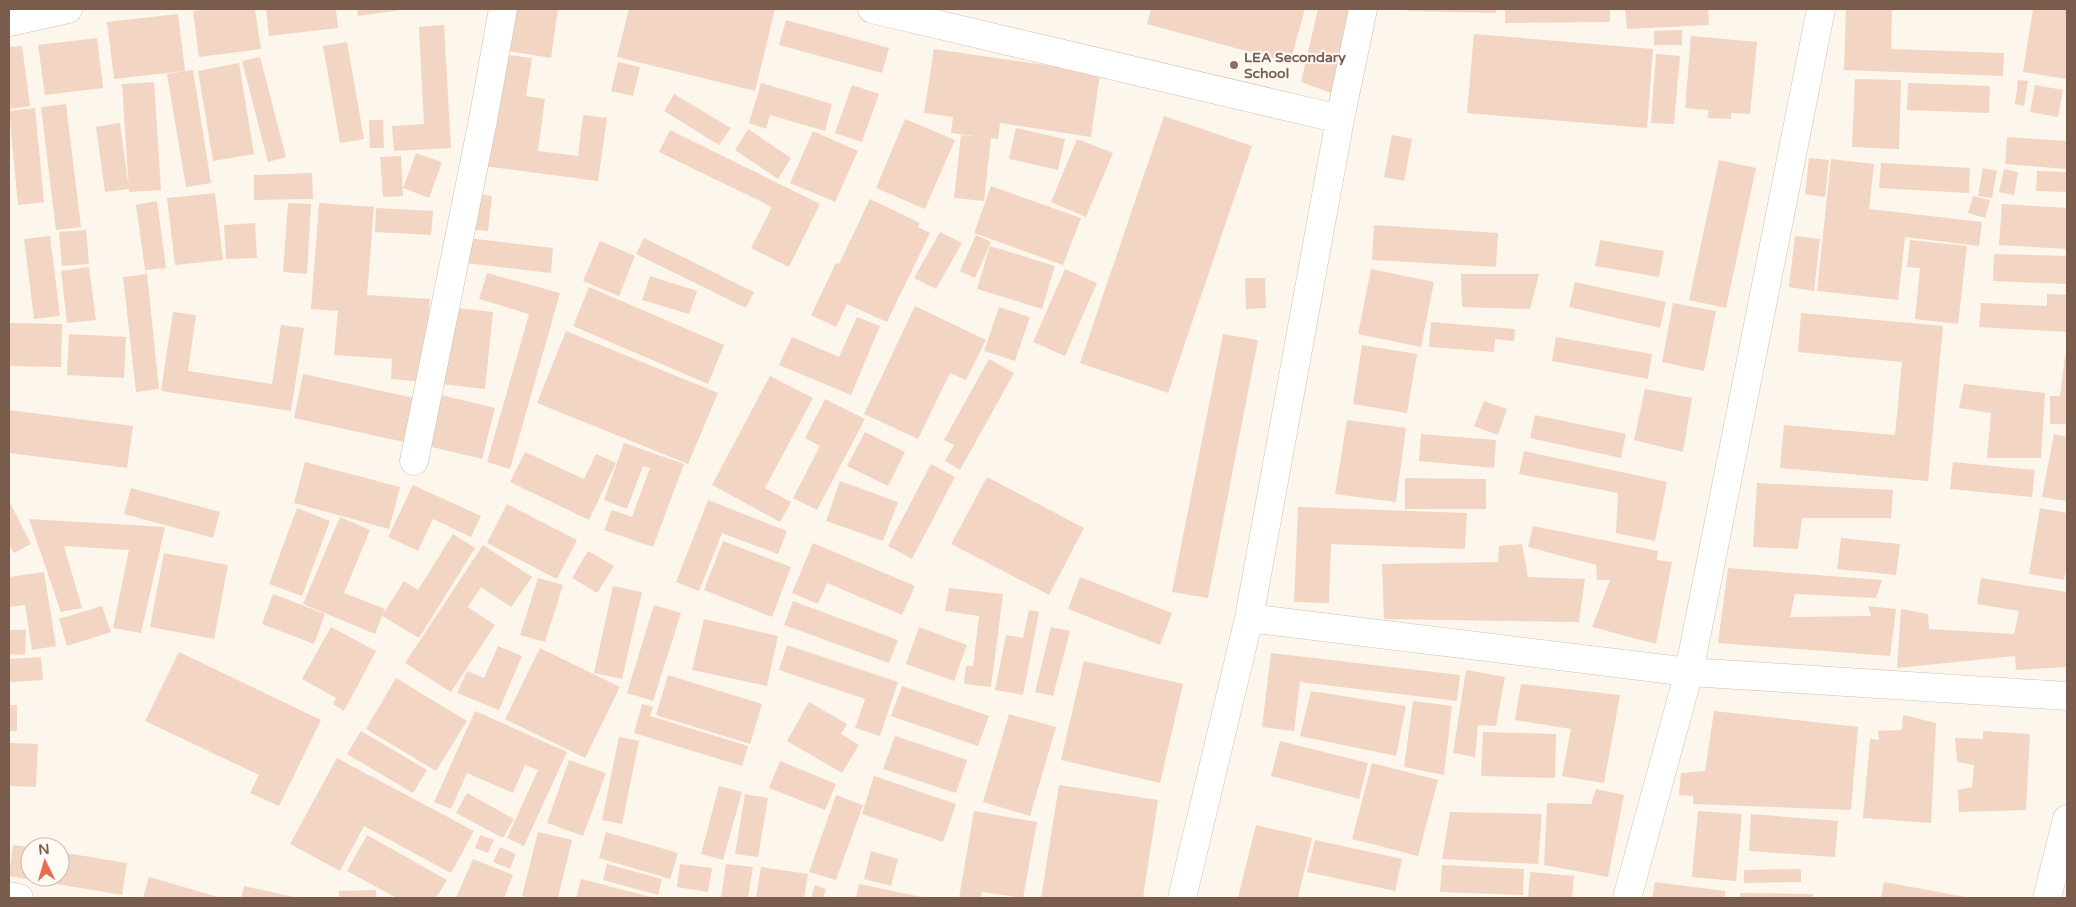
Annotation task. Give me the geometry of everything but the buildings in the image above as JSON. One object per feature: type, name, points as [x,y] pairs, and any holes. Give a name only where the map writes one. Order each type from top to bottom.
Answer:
[{"type":"street","points":[[9,22],[68,9]]},
{"type":"street","points":[[414,461],[483,120],[503,9]]},
{"type":"street","points":[[872,9],[1340,119]]},
{"type":"street","points":[[1182,898],[1249,618],[1340,119],[1363,9]]},
{"type":"street","points":[[1627,898],[1689,672],[1821,9]]},
{"type":"street","points":[[1249,618],[1689,672],[2067,696]]},
{"type":"street","points":[[2047,898],[2067,819]]},
{"type":"street","points":[[9,896],[19,898]]},
{"type":"place","name":"LEA Secondary School","points":[[1234,65]]}]
